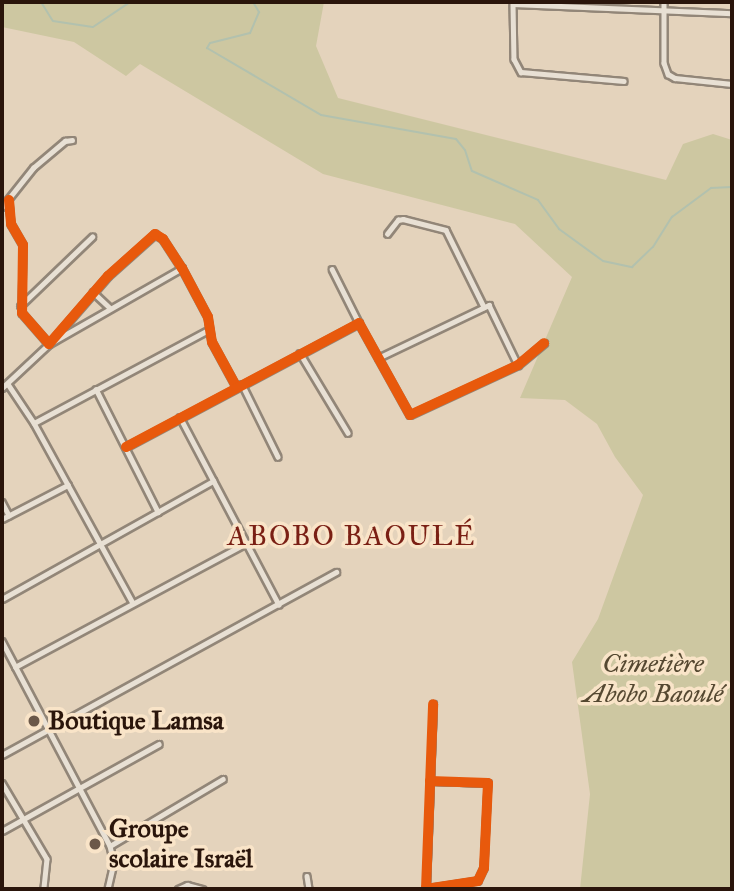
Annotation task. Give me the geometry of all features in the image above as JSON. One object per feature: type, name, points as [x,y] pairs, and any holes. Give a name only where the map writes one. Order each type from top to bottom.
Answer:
[{"type":"street","points":[[664,2],[664,62],[668,74],[675,78],[732,84]]},
{"type":"street","points":[[624,81],[520,72],[514,59],[513,3],[732,13]]},
{"type":"street","points":[[2,207],[33,167],[65,141],[72,140]]},
{"type":"street","points":[[9,200],[10,218],[23,245],[20,306],[26,320],[49,344]]},
{"type":"street","points":[[3,216],[10,218]]},
{"type":"street","points":[[387,234],[397,220],[403,219],[446,230],[484,307]]},
{"type":"street","points":[[2,388],[49,344],[93,292],[155,234],[163,239],[182,268],[208,317],[208,330],[278,457]]},
{"type":"street","points":[[20,306],[92,237]]},
{"type":"street","points":[[49,344],[182,268]]},
{"type":"street","points":[[332,269],[410,415],[518,365],[544,343]]},
{"type":"street","points":[[93,292],[110,308]]},
{"type":"street","points":[[378,358],[489,305],[518,365]]},
{"type":"street","points":[[126,447],[359,323]]},
{"type":"street","points":[[34,423],[208,330]]},
{"type":"street","points":[[300,353],[348,433]]},
{"type":"street","points":[[8,384],[34,423],[133,603]]},
{"type":"street","points":[[96,389],[158,512]]},
{"type":"street","points":[[180,417],[279,605]]},
{"type":"street","points":[[2,599],[213,481]]},
{"type":"street","points":[[2,519],[68,485]]},
{"type":"street","points":[[2,502],[9,515]]},
{"type":"street","points":[[15,667],[246,543]]},
{"type":"street","points":[[2,755],[336,572]]},
{"type":"street","points":[[2,642],[47,732],[110,846],[114,863],[108,889]]},
{"type":"street","points":[[430,780],[486,781],[488,787],[481,878],[426,889],[430,780],[433,704]]},
{"type":"street","points":[[2,831],[159,744]]},
{"type":"street","points":[[110,846],[223,779]]},
{"type":"street","points":[[2,783],[47,859],[44,889]]},
{"type":"street","points":[[307,876],[309,889]]},
{"type":"street","points":[[178,889],[187,886],[202,889]]},
{"type":"green space","name":"Cimetière Abobo Baoulé","points":[[2,2],[324,2],[316,46],[338,98],[666,180],[683,144],[713,134],[732,140],[732,889],[580,889],[590,794],[572,662],[598,619],[643,495],[615,457],[597,424],[565,400],[520,398],[572,277],[515,224],[323,174],[140,64],[126,76],[74,42],[2,27]]},
{"type":"waterway","points":[[41,2],[53,21],[93,27],[130,2]]},
{"type":"waterway","points":[[253,2],[259,12],[250,33],[210,43],[207,48],[321,115],[456,139],[465,150],[472,171],[538,200],[559,229],[603,261],[632,267],[653,247],[672,217],[711,188],[732,187]]},
{"type":"cycle path","points":[[9,200],[11,224],[23,245],[22,313],[49,344],[108,276],[155,234],[163,239],[182,268],[208,317],[212,342],[236,386]]},
{"type":"cycle path","points":[[126,447],[359,323],[410,415],[518,365],[544,343]]},
{"type":"cycle path","points":[[430,781],[488,783],[484,868],[478,881],[426,889],[433,704]]},
{"type":"place","name":"Boutique Lamsa","points":[[34,721]]},
{"type":"place","name":"Groupe scolaire Israël","points":[[95,844]]},
{"type":"district","name":"ABOBO BAOULÉ","points":[[352,536]]}]
